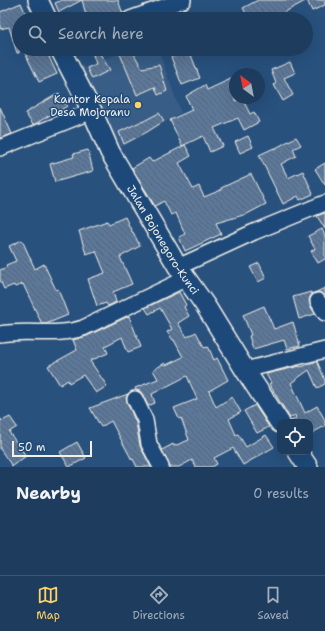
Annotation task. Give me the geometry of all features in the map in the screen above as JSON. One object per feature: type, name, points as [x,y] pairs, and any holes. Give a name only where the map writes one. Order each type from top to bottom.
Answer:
[{"type":"main road","points":[[38,0],[44,12]]},
{"type":"main road","name":"Jalan Bojonegoro-Kunci","points":[[64,56],[92,111],[110,152],[181,273],[205,305],[277,419]]},
{"type":"main road","points":[[300,455],[308,467]]},
{"type":"street","points":[[150,12],[183,0]]},
{"type":"street","points":[[0,148],[92,111]]},
{"type":"street","points":[[0,334],[19,332],[51,333],[74,331],[83,328],[254,232],[325,203]]},
{"type":"street","points":[[245,370],[325,350]]},
{"type":"street","points":[[135,399],[145,420],[149,444],[161,467]]},
{"type":"shaded area","name":"Kantor Kepala Desa Mojoranu","points":[[112,56],[161,56],[181,113],[118,149],[81,69]]},
{"type":"building","points":[[62,0],[82,0],[59,12],[55,3]]},
{"type":"building","points":[[82,0],[118,0],[122,12],[85,12]]},
{"type":"building","points":[[258,0],[307,0],[285,12],[245,12],[243,8]]},
{"type":"building","points":[[307,0],[325,0],[325,5],[312,11]]},
{"type":"building","points":[[21,3],[25,12],[12,12],[12,37],[9,27],[0,29],[0,12]]},
{"type":"building","points":[[26,56],[51,56],[49,57],[57,74],[39,82]]},
{"type":"building","points":[[93,56],[101,56],[110,70],[92,79],[87,68],[96,64]]},
{"type":"building","points":[[121,56],[135,56],[142,68],[159,65],[167,91],[158,95],[155,87],[137,95]]},
{"type":"building","points":[[191,56],[200,78],[182,85],[171,57]]},
{"type":"building","points":[[290,62],[295,73],[284,78],[293,95],[283,101],[274,85],[276,83],[271,70]]},
{"type":"building","points":[[229,80],[229,104],[245,104],[250,114],[254,112],[259,122],[244,130],[238,118],[214,128],[223,146],[210,152],[203,136],[182,146],[170,120],[192,110],[186,96],[205,85],[207,90]]},
{"type":"building","points":[[59,93],[67,106],[33,125],[25,113]]},
{"type":"building","points":[[0,107],[12,134],[0,138]]},
{"type":"building","points":[[159,113],[164,121],[124,144],[119,132]]},
{"type":"building","points":[[248,136],[253,147],[240,153],[235,142]]},
{"type":"building","points":[[296,137],[301,145],[293,149],[296,156],[281,164],[288,178],[303,171],[313,194],[300,200],[298,196],[283,204],[259,155]]},
{"type":"building","points":[[185,145],[191,156],[179,163],[193,189],[199,186],[204,197],[251,174],[266,204],[247,214],[216,223],[221,234],[185,251],[179,237],[185,234],[176,213],[171,215],[164,201],[155,206],[132,168],[149,158],[152,162]]},
{"type":"building","points":[[88,150],[93,171],[55,182],[50,164],[74,157],[73,154]]},
{"type":"building","points":[[325,163],[325,185],[315,169]]},
{"type":"building","points":[[325,213],[325,229],[317,216]]},
{"type":"building","points":[[125,217],[140,246],[120,257],[132,284],[113,292],[116,302],[108,306],[106,303],[97,306],[88,279],[105,273],[96,251],[86,254],[79,231],[107,221],[109,224]]},
{"type":"building","points":[[322,229],[325,236],[325,259],[318,263],[311,251],[315,249],[308,236]]},
{"type":"building","points":[[22,240],[35,269],[44,264],[56,290],[58,289],[68,315],[46,324],[42,324],[23,284],[15,287],[14,285],[4,289],[0,280],[0,270],[7,267],[6,265],[16,261],[9,246]]},
{"type":"building","points":[[259,263],[266,278],[258,282],[250,267]]},
{"type":"building","points":[[325,288],[325,296],[322,293],[315,293]]},
{"type":"building","points":[[179,292],[186,305],[184,307],[189,316],[178,323],[187,337],[196,332],[204,347],[208,346],[214,360],[217,358],[228,380],[209,391],[216,407],[232,397],[241,412],[229,419],[236,435],[238,434],[246,447],[266,435],[274,447],[243,465],[233,448],[214,458],[217,464],[212,467],[196,467],[192,460],[179,467],[170,467],[162,450],[173,444],[174,446],[189,440],[181,418],[179,419],[174,408],[197,399],[187,376],[152,394],[155,403],[148,406],[143,395],[135,388],[158,379],[153,370],[165,363],[166,365],[183,357],[174,340],[167,332],[172,329],[160,308],[149,314],[145,308]]},
{"type":"building","points":[[311,292],[312,294],[309,301],[315,314],[299,319],[293,297]]},
{"type":"building","points":[[264,306],[274,329],[293,322],[300,346],[287,349],[284,340],[253,349],[249,336],[251,335],[243,315]]},
{"type":"building","points":[[129,316],[141,347],[128,352],[122,337],[105,346],[108,353],[90,361],[107,386],[96,393],[83,375],[69,383],[68,380],[60,385],[48,366],[77,350],[73,340],[87,336]]},
{"type":"building","points":[[317,361],[325,380],[325,384],[317,388],[309,370],[291,383],[305,413],[317,406],[325,420],[325,426],[313,432],[313,419],[294,419],[296,418],[295,415],[290,418],[269,384],[271,383],[266,374],[301,367]]},
{"type":"building","points":[[128,394],[126,398],[136,423],[140,446],[151,467],[137,467],[111,421],[101,427],[90,408]]},
{"type":"building","points":[[255,405],[269,427],[257,433],[244,411]]},
{"type":"building","points":[[10,417],[17,427],[9,432],[26,456],[12,466],[0,449],[0,418],[2,421]]},
{"type":"building","points":[[77,442],[86,458],[69,467],[60,452]]},
{"type":"place","name":"Kantor Kepala Desa Mojoranu","points":[[138,105]]}]
